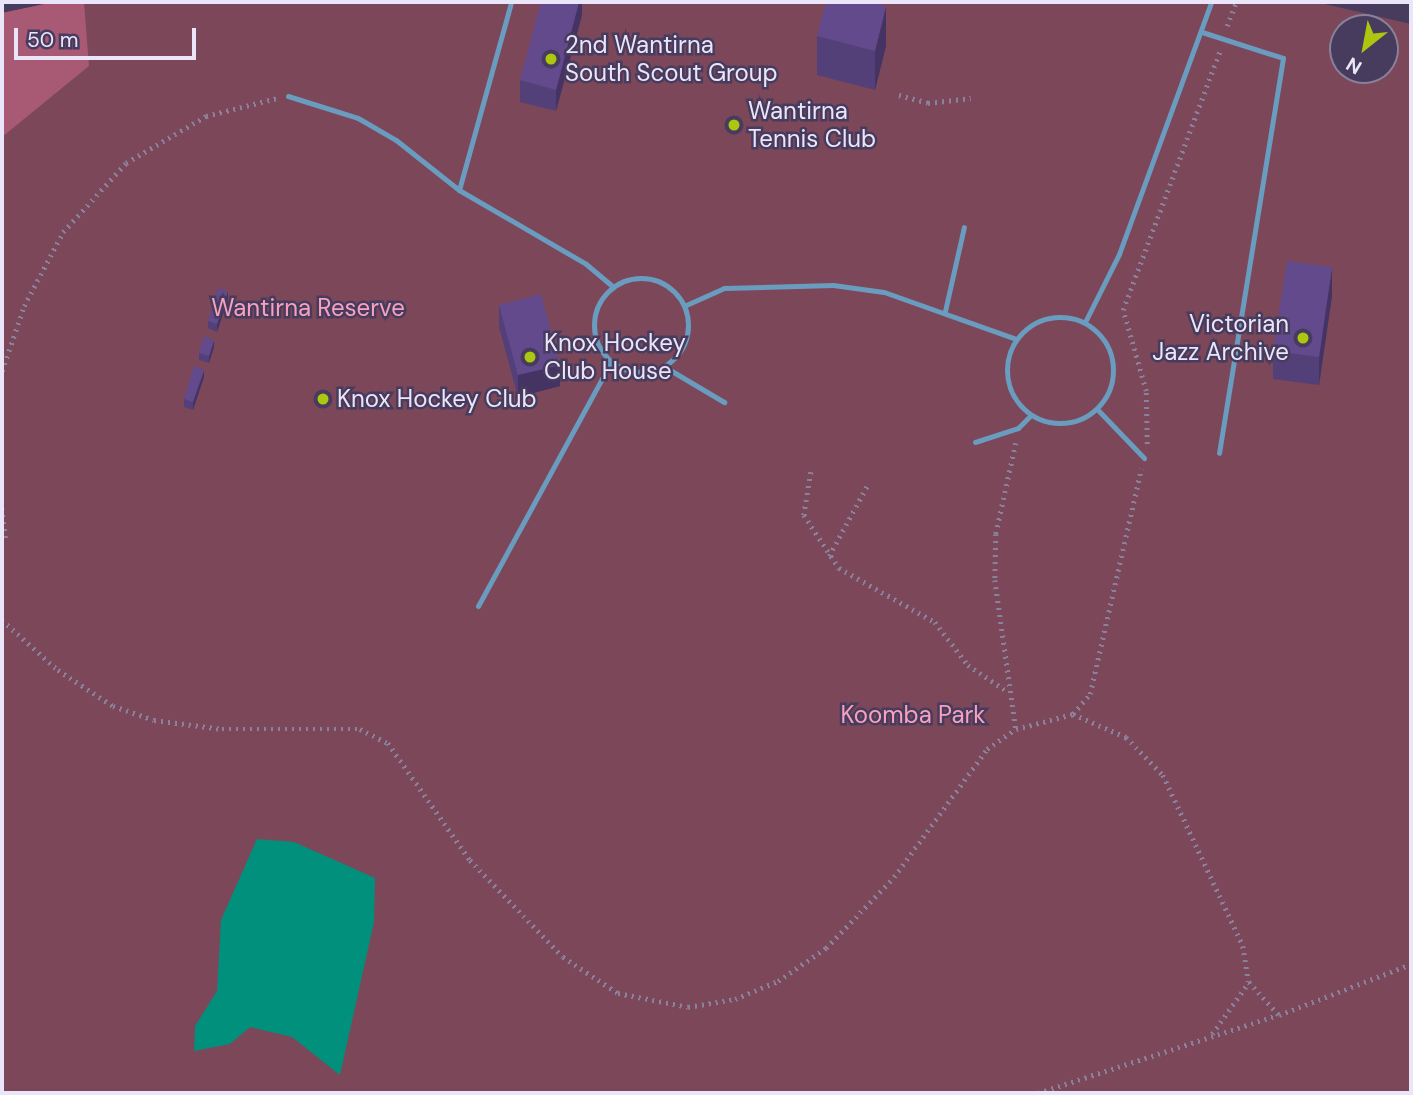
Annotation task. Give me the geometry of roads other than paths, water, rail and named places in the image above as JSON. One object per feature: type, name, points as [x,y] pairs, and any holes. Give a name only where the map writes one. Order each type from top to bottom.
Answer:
[{"type":"lane","points":[[459,190],[511,2]]},
{"type":"lane","points":[[1085,322],[1119,254],[1202,32],[1210,2]]},
{"type":"lane","points":[[1202,32],[1283,58],[1219,453]]},
{"type":"lane","points":[[288,96],[358,118],[459,190],[586,264],[613,287]]},
{"type":"lane","points":[[945,311],[964,228]]},
{"type":"lane","points":[[664,367],[687,339],[684,306],[660,282],[644,278],[613,287],[594,318],[594,334],[611,362],[633,372],[664,367],[724,402]]},
{"type":"lane","points":[[684,306],[724,288],[765,283],[884,292],[945,311],[1016,339]]},
{"type":"lane","points":[[1046,318],[1085,322],[1105,342],[1114,368],[1097,409],[1064,424],[1031,415],[1008,385],[1006,367],[1016,339],[1046,318]]},
{"type":"lane","points":[[478,606],[611,362]]},
{"type":"lane","points":[[1097,409],[1144,458]]},
{"type":"lane","points":[[975,442],[1018,428],[1031,415]]},
{"type":"place","name":"2nd Wantirna South Scout Group","points":[[551,59]]},
{"type":"place","name":"Wantirna Tennis Club","points":[[734,125]]},
{"type":"place","name":"Victorian Jazz Archive","points":[[1303,338]]},
{"type":"place","name":"Knox Hockey Club House","points":[[530,357]]},
{"type":"place","name":"Knox Hockey Club","points":[[323,399]]},
{"type":"park label","name":"Wantirna Reserve","points":[[308,308]]},
{"type":"park label","name":"Koomba Park","points":[[913,715]]}]
